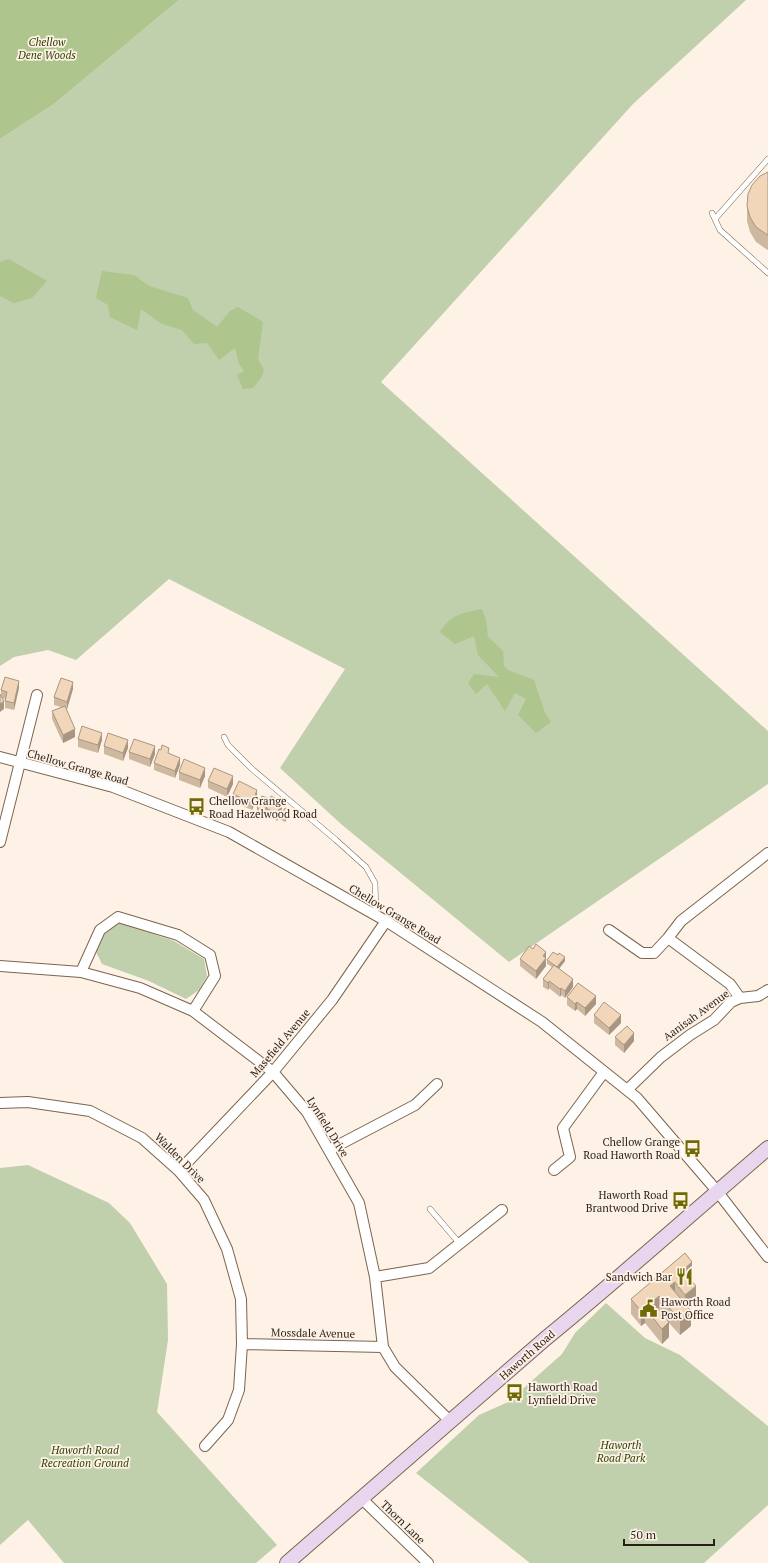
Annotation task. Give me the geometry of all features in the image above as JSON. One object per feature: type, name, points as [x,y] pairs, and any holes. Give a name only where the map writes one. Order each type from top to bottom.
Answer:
[{"type":"main road","name":"Haworth Road","points":[[287,1563],[768,1148]]},
{"type":"street","points":[[0,842],[37,695]]},
{"type":"street","name":"Chellow Grange Road","points":[[0,757],[113,787],[229,832],[386,921],[542,1022],[637,1098],[717,1191],[768,1257]]},
{"type":"street","points":[[609,930],[642,953],[654,953],[681,921],[768,853]]},
{"type":"street","points":[[81,972],[100,930],[118,917],[178,936],[210,955],[214,976],[193,1011]]},
{"type":"street","name":"Masefield Avenue","points":[[179,1171],[273,1072],[332,1000],[386,921]]},
{"type":"street","points":[[668,938],[730,984],[740,998]]},
{"type":"street","name":"Lynfield Drive","points":[[0,966],[81,972],[140,988],[193,1011],[273,1072],[307,1112],[359,1203],[375,1278],[383,1347],[395,1367],[451,1422]]},
{"type":"street","name":"Aanisah Avenue","points":[[628,1090],[666,1052],[714,1020],[731,1002],[740,998],[758,996],[768,990]]},
{"type":"street","points":[[554,1170],[570,1157],[563,1128],[604,1072]]},
{"type":"street","points":[[328,1150],[415,1105],[437,1084]]},
{"type":"street","name":"Walden Drive","points":[[0,1103],[28,1102],[90,1111],[142,1138],[179,1171],[204,1200],[227,1249],[241,1299],[242,1344],[239,1390],[228,1420],[205,1446]]},
{"type":"street","points":[[375,1278],[429,1268],[502,1210]]},
{"type":"street","name":"Mossdale Avenue","points":[[242,1344],[383,1347]]},
{"type":"street","name":"Thorn Lane","points":[[361,1498],[428,1563]]},
{"type":"lane","points":[[715,219],[768,159]]},
{"type":"lane","points":[[712,213],[720,230],[768,273]]},
{"type":"lane","points":[[224,737],[228,745],[252,769],[366,867],[375,883],[376,916]]},
{"type":"lane","points":[[430,1209],[460,1244]]},
{"type":"green space","name":"Chellow Dene Woods","points":[[0,0],[179,0],[54,104],[0,139]]},
{"type":"green space","points":[[179,0],[746,0],[633,104],[381,382],[768,731],[768,784],[509,962],[341,824],[280,768],[345,669],[169,579],[76,660],[48,650],[14,657],[0,666],[0,139],[54,104]]},
{"type":"green space","points":[[9,259],[47,281],[32,298],[14,303],[0,296],[0,262]]},
{"type":"green space","points":[[102,271],[134,275],[149,286],[188,298],[193,310],[217,327],[230,311],[238,307],[263,322],[258,359],[264,370],[261,378],[253,388],[243,389],[237,375],[244,371],[239,364],[235,348],[219,360],[207,343],[194,344],[182,330],[162,324],[141,309],[137,330],[110,317],[108,305],[96,298]]},
{"type":"green space","points":[[482,609],[486,620],[488,637],[503,651],[504,666],[508,670],[534,680],[545,713],[551,722],[536,733],[518,715],[526,699],[515,693],[505,711],[487,684],[476,694],[468,683],[474,674],[499,677],[478,655],[474,636],[455,644],[440,632],[449,621],[458,615]]},
{"type":"green space","points":[[119,922],[174,941],[204,959],[207,976],[199,990],[186,999],[149,981],[102,964],[96,952],[104,932]]},
{"type":"green space","name":"Haworth Road Recreation Ground","points":[[28,1165],[109,1203],[130,1223],[167,1284],[168,1340],[157,1412],[277,1545],[256,1563],[64,1563],[28,1520],[0,1545],[0,1168]]},
{"type":"green space","name":"Haworth Road Park","points":[[606,1303],[645,1338],[680,1355],[768,1426],[768,1505],[704,1563],[530,1563],[416,1473],[479,1415],[508,1402],[562,1354],[575,1333]]},
{"type":"building","points":[[768,172],[768,235],[756,227],[750,217],[747,206],[748,194],[752,185],[760,176]]},
{"type":"building","points":[[5,677],[19,681],[14,703],[5,701],[7,692],[1,690]]},
{"type":"building","points":[[61,678],[73,682],[67,702],[54,697]]},
{"type":"building","points":[[0,694],[4,701],[0,704]]},
{"type":"building","points":[[65,706],[75,729],[63,735],[52,711]]},
{"type":"building","points":[[82,726],[102,733],[98,745],[78,739]]},
{"type":"building","points":[[108,733],[128,740],[123,753],[104,746]]},
{"type":"building","points":[[134,739],[155,746],[150,759],[129,752]]},
{"type":"building","points":[[162,745],[169,748],[168,753],[180,758],[175,771],[154,763]]},
{"type":"building","points":[[184,759],[205,768],[200,780],[179,772]]},
{"type":"building","points":[[214,768],[233,776],[227,789],[208,781]]},
{"type":"building","points":[[239,781],[257,790],[252,803],[233,794]]},
{"type":"building","points":[[262,796],[270,799],[266,812],[257,808]]},
{"type":"building","points":[[271,796],[282,802],[277,814],[266,808]]},
{"type":"building","points":[[285,808],[289,810],[285,818],[281,816]]},
{"type":"building","points":[[536,944],[546,952],[543,956],[546,958],[536,971],[520,959],[529,946],[533,949]]},
{"type":"building","points":[[553,952],[558,955],[559,953],[565,957],[557,967],[547,960]]},
{"type":"building","points":[[554,965],[573,979],[565,991],[543,979]]},
{"type":"building","points":[[578,983],[596,996],[585,1008],[577,1002],[575,1004],[567,997]]},
{"type":"building","points":[[604,1002],[621,1015],[609,1028],[594,1015]]},
{"type":"building","points":[[627,1026],[634,1033],[624,1045],[615,1037]]},
{"type":"building","points":[[685,1253],[692,1262],[683,1270],[696,1286],[685,1295],[675,1282],[670,1286],[691,1311],[680,1320],[659,1296],[652,1302],[669,1322],[662,1329],[645,1308],[641,1311],[631,1299]]},
{"type":"place","name":"Chellow Grange Road Hazelwood Road","points":[[196,807]]},
{"type":"place","name":"Chellow Grange Road Haworth Road","points":[[693,1148]]},
{"type":"place","name":"Haworth Road Brantwood Drive","points":[[681,1201]]},
{"type":"place","name":"Sandwich Bar","points":[[685,1277]]},
{"type":"place","name":"Haworth Road Post Office","points":[[648,1308]]},
{"type":"place","name":"Haworth Road Lynfield Drive","points":[[515,1393]]}]
